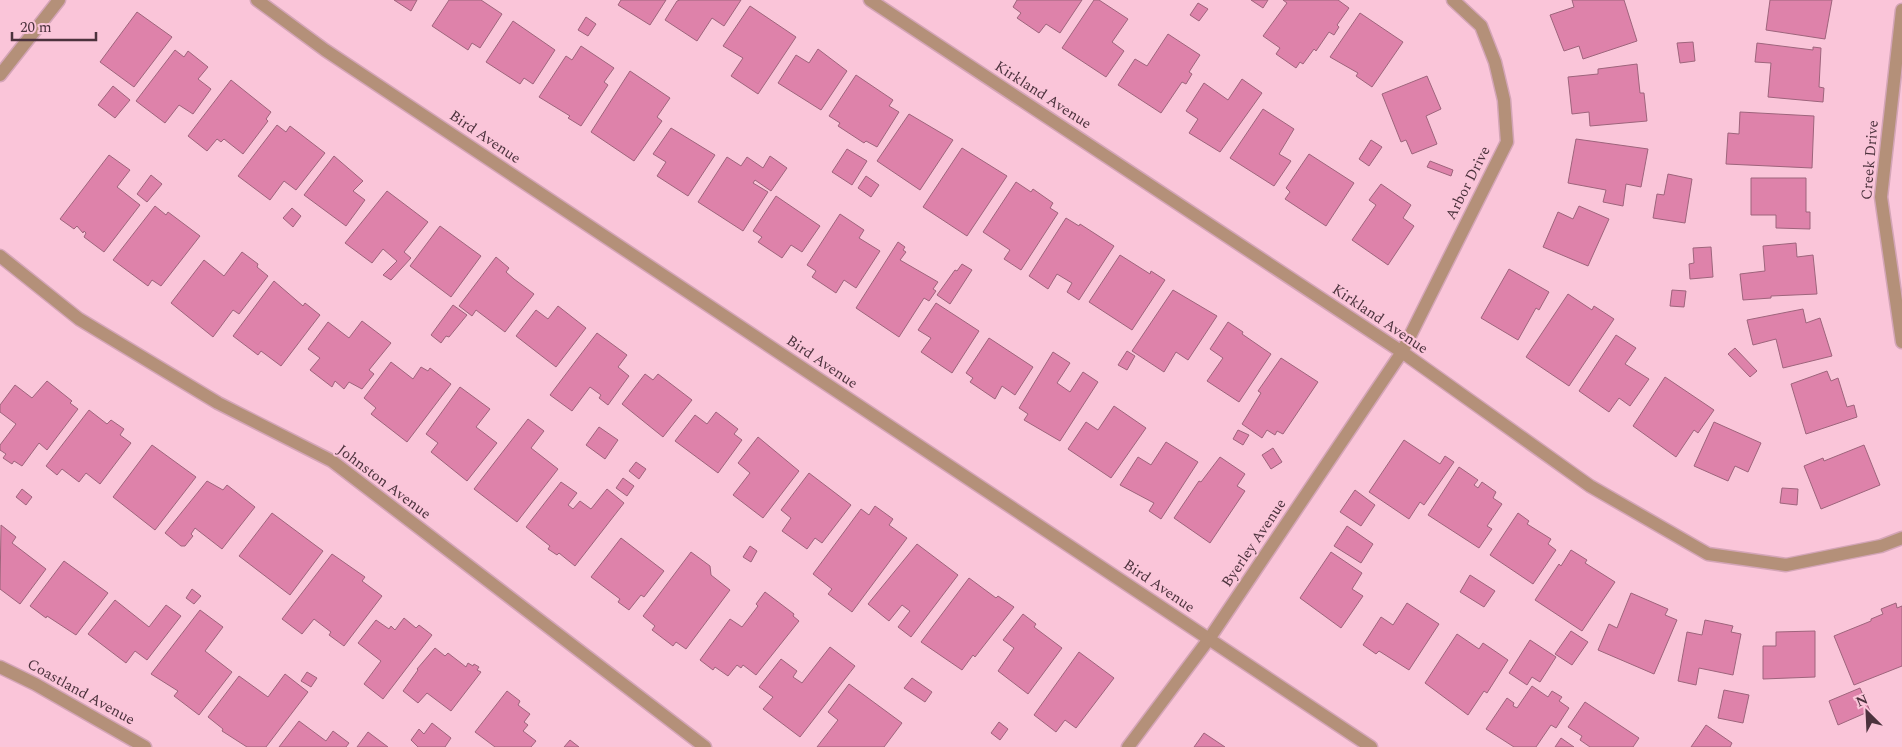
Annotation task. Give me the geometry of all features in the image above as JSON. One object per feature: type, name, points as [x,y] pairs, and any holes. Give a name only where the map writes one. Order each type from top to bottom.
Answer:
[{"type":"street","points":[[0,75],[59,0]]},
{"type":"street","name":"Bird Avenue","points":[[257,0],[325,50],[1371,747]]},
{"type":"street","name":"Kirkland Avenue","points":[[870,0],[1402,352],[1590,486],[1708,554],[1786,565],[1881,546],[1902,538]]},
{"type":"street","name":"Arbor Drive","points":[[1402,352],[1507,142],[1504,100],[1495,62],[1481,26],[1453,0]]},
{"type":"street","name":"Creek Drive","points":[[1902,10],[1881,198],[1902,342]]},
{"type":"street","name":"Johnston Avenue","points":[[0,256],[79,319],[218,403],[332,461],[705,747]]},
{"type":"street","name":"Byerley Avenue","points":[[1128,747],[1209,639],[1402,352]]},
{"type":"street","name":"Coastland Avenue","points":[[0,667],[35,684],[145,747]]},
{"type":"building","points":[[394,0],[417,0],[411,11]]},
{"type":"building","points":[[449,0],[481,0],[502,14],[480,48],[472,43],[468,50],[432,26]]},
{"type":"building","points":[[621,0],[666,0],[650,25],[618,5]]},
{"type":"building","points":[[741,0],[724,26],[712,18],[697,41],[665,20],[677,1]]},
{"type":"building","points":[[1017,0],[1082,0],[1060,33],[1046,24],[1039,33],[1017,18],[1021,13],[1013,7]]},
{"type":"building","points":[[1094,0],[1099,0],[1128,19],[1112,42],[1124,51],[1106,77],[1062,48]]},
{"type":"building","points":[[1251,0],[1268,0],[1263,8]]},
{"type":"building","points":[[1283,0],[1338,0],[1349,8],[1337,25],[1339,27],[1334,35],[1329,32],[1316,51],[1314,49],[1303,64],[1300,62],[1296,68],[1276,54],[1280,48],[1263,36],[1287,3]]},
{"type":"building","points":[[1572,0],[1624,0],[1637,41],[1583,59],[1579,46],[1564,51],[1550,15],[1574,7]]},
{"type":"building","points":[[1770,0],[1832,0],[1825,39],[1766,30]]},
{"type":"building","points":[[1198,3],[1208,9],[1199,21],[1190,15]]},
{"type":"building","points":[[750,6],[796,37],[758,94],[731,76],[743,58],[723,46]]},
{"type":"building","points":[[137,12],[172,37],[134,87],[100,62]]},
{"type":"building","points":[[1360,13],[1403,42],[1372,87],[1356,76],[1358,73],[1330,57]]},
{"type":"building","points":[[586,17],[596,24],[588,36],[578,30]]},
{"type":"building","points":[[513,21],[555,50],[533,84],[524,78],[520,84],[486,62]]},
{"type":"building","points":[[1168,34],[1200,55],[1189,72],[1192,74],[1186,84],[1182,82],[1161,113],[1118,85],[1135,59],[1147,66]]},
{"type":"building","points":[[1693,42],[1695,61],[1680,63],[1677,43]]},
{"type":"building","points":[[1757,43],[1813,50],[1813,47],[1821,48],[1819,87],[1824,88],[1823,102],[1768,97],[1771,63],[1755,62]]},
{"type":"building","points":[[581,46],[614,68],[604,82],[608,85],[581,126],[568,118],[570,116],[539,97],[566,56],[572,60]]},
{"type":"building","points":[[818,49],[847,71],[821,110],[778,83],[796,55],[809,63]]},
{"type":"building","points":[[175,50],[184,57],[188,51],[208,67],[198,79],[211,89],[193,114],[179,105],[165,123],[136,101]]},
{"type":"building","points":[[1637,64],[1640,93],[1644,93],[1647,121],[1590,126],[1589,112],[1572,114],[1568,77],[1598,74],[1598,69]]},
{"type":"building","points":[[630,71],[670,98],[657,117],[662,121],[634,161],[591,132]]},
{"type":"building","points":[[856,75],[893,100],[889,106],[899,112],[877,147],[866,141],[864,143],[838,126],[840,123],[829,116]]},
{"type":"building","points":[[1427,76],[1441,109],[1426,116],[1437,144],[1412,154],[1406,140],[1401,142],[1382,94]]},
{"type":"building","points":[[1242,79],[1262,93],[1220,152],[1189,133],[1198,119],[1186,111],[1204,83],[1228,100]]},
{"type":"building","points":[[231,80],[271,112],[266,119],[268,121],[243,154],[224,139],[221,142],[217,139],[207,151],[188,136]]},
{"type":"building","points":[[113,86],[130,100],[115,118],[98,105]]},
{"type":"building","points":[[1263,109],[1294,129],[1279,154],[1291,161],[1274,186],[1230,158]]},
{"type":"building","points":[[1740,112],[1814,116],[1812,168],[1726,164],[1728,133],[1739,134]]},
{"type":"building","points":[[909,114],[953,140],[920,190],[877,161]]},
{"type":"building","points":[[277,125],[286,132],[290,126],[325,153],[296,190],[284,181],[270,200],[238,176]]},
{"type":"building","points":[[671,128],[715,155],[688,196],[657,176],[666,162],[653,154]]},
{"type":"building","points":[[1576,139],[1648,149],[1641,187],[1626,184],[1623,206],[1603,202],[1606,190],[1568,183]]},
{"type":"building","points":[[1371,140],[1382,147],[1369,166],[1359,159]]},
{"type":"building","points":[[962,148],[1007,176],[967,236],[923,207]]},
{"type":"building","points":[[847,149],[867,161],[852,185],[832,172]]},
{"type":"building","points":[[1309,154],[1354,183],[1326,226],[1285,199],[1290,192],[1286,188]]},
{"type":"building","points":[[109,155],[130,170],[117,187],[140,205],[104,252],[84,237],[86,233],[84,231],[83,233],[77,226],[74,229],[60,219]]},
{"type":"building","points":[[334,156],[363,181],[353,191],[365,200],[346,226],[304,195]]},
{"type":"building","points":[[770,156],[787,168],[771,191],[755,180],[753,183],[768,192],[743,231],[698,202],[727,157],[741,166],[747,157],[763,168]]},
{"type":"building","points":[[1430,161],[1453,170],[1451,176],[1427,167]]},
{"type":"building","points":[[1668,174],[1692,179],[1685,223],[1653,218],[1657,194],[1664,195]]},
{"type":"building","points":[[151,175],[162,184],[147,202],[137,194]]},
{"type":"building","points":[[866,176],[879,185],[871,197],[858,188]]},
{"type":"building","points":[[1751,178],[1806,178],[1806,212],[1810,212],[1810,229],[1776,228],[1776,215],[1751,215]]},
{"type":"building","points":[[1016,182],[1031,192],[1033,189],[1053,203],[1050,208],[1058,213],[1021,270],[1004,259],[1010,250],[983,232]]},
{"type":"building","points":[[1381,184],[1411,205],[1403,218],[1414,226],[1388,265],[1352,240],[1376,205],[1369,200]]},
{"type":"building","points":[[387,191],[428,222],[404,252],[411,258],[391,280],[383,275],[397,261],[383,249],[372,263],[345,243]]},
{"type":"building","points":[[776,196],[820,226],[802,252],[791,245],[782,258],[758,242],[762,237],[753,231]]},
{"type":"building","points":[[155,206],[166,215],[168,212],[200,236],[161,286],[152,280],[148,286],[113,260]]},
{"type":"building","points":[[1579,206],[1609,219],[1588,266],[1543,247],[1558,212],[1573,219]]},
{"type":"building","points":[[292,208],[301,216],[293,227],[283,218]]},
{"type":"building","points":[[840,214],[864,230],[859,238],[880,251],[856,288],[844,280],[836,293],[812,277],[816,271],[807,265]]},
{"type":"building","points":[[1066,218],[1079,226],[1080,224],[1114,246],[1079,300],[1067,292],[1072,283],[1057,274],[1048,289],[1029,276]]},
{"type":"building","points":[[440,226],[481,256],[451,297],[410,266]]},
{"type":"building","points":[[898,242],[905,247],[903,250],[906,252],[900,260],[938,282],[933,289],[936,291],[929,301],[924,298],[899,337],[856,308]]},
{"type":"building","points":[[1796,243],[1797,257],[1813,255],[1817,294],[1771,296],[1771,298],[1743,300],[1740,274],[1765,271],[1763,246]]},
{"type":"building","points":[[1711,247],[1713,277],[1690,279],[1689,264],[1694,263],[1693,248]]},
{"type":"building","points":[[242,252],[258,264],[257,267],[268,276],[239,314],[233,310],[213,337],[171,303],[204,260],[224,276]]},
{"type":"building","points":[[1120,255],[1150,274],[1151,271],[1165,280],[1132,330],[1089,302]]},
{"type":"building","points":[[496,257],[509,268],[506,272],[534,294],[505,332],[476,310],[472,316],[459,306]]},
{"type":"building","points":[[962,264],[972,270],[950,304],[937,295],[955,270],[957,271]]},
{"type":"building","points":[[1509,269],[1549,292],[1539,310],[1536,308],[1518,340],[1481,318]]},
{"type":"building","points":[[274,281],[303,306],[305,303],[320,315],[281,366],[261,351],[258,355],[233,336]]},
{"type":"building","points":[[1173,290],[1217,316],[1188,360],[1176,352],[1164,372],[1132,351]]},
{"type":"building","points":[[1672,290],[1686,291],[1684,307],[1670,306]]},
{"type":"building","points":[[1568,294],[1592,310],[1594,306],[1614,319],[1569,386],[1526,357]]},
{"type":"building","points":[[936,303],[979,331],[952,373],[921,352],[931,338],[918,330]]},
{"type":"building","points":[[453,305],[467,315],[449,337],[446,336],[441,343],[431,335]]},
{"type":"building","points":[[558,306],[586,328],[556,367],[516,336],[536,310],[548,319]]},
{"type":"building","points":[[1803,309],[1806,323],[1820,318],[1832,356],[1783,368],[1776,339],[1753,345],[1747,320]]},
{"type":"building","points":[[362,321],[391,343],[369,370],[374,374],[362,389],[349,382],[344,389],[335,381],[332,387],[310,370],[320,358],[308,349],[328,322],[349,338]]},
{"type":"building","points":[[1228,322],[1271,354],[1239,402],[1207,381],[1223,358],[1210,349]]},
{"type":"building","points":[[597,333],[627,355],[618,367],[629,376],[608,405],[599,398],[601,395],[590,387],[572,411],[550,395]]},
{"type":"building","points":[[1616,335],[1636,348],[1625,364],[1649,379],[1630,406],[1619,398],[1609,412],[1579,391]]},
{"type":"building","points":[[989,338],[1033,367],[1015,395],[1002,386],[995,399],[970,382],[973,378],[966,373]]},
{"type":"building","points":[[1735,348],[1757,371],[1750,377],[1728,354]]},
{"type":"building","points":[[1127,351],[1135,356],[1127,370],[1118,365]]},
{"type":"building","points":[[1053,352],[1070,363],[1057,383],[1070,392],[1083,372],[1098,382],[1060,441],[1024,420],[1028,414],[1019,408]]},
{"type":"building","points":[[1281,358],[1318,382],[1283,434],[1277,431],[1275,435],[1267,430],[1262,438],[1242,424],[1261,393],[1258,391]]},
{"type":"building","points":[[391,362],[413,379],[421,367],[428,371],[430,368],[451,384],[407,442],[371,414],[376,408],[364,398]]},
{"type":"building","points":[[1827,371],[1831,381],[1838,378],[1847,407],[1854,405],[1857,417],[1806,434],[1791,384]]},
{"type":"building","points":[[645,374],[653,380],[658,374],[692,400],[663,437],[622,404]]},
{"type":"building","points":[[1665,377],[1714,410],[1698,433],[1694,430],[1676,457],[1633,426]]},
{"type":"building","points":[[47,381],[72,401],[70,403],[78,409],[47,450],[39,443],[22,466],[14,461],[12,464],[3,458],[6,454],[0,450],[0,445],[16,424],[0,412],[0,405],[15,385],[32,398]]},
{"type":"building","points":[[460,387],[490,409],[476,427],[497,443],[467,481],[431,452],[438,443],[426,434]]},
{"type":"building","points":[[1114,406],[1146,428],[1111,478],[1068,449],[1086,422],[1098,430]]},
{"type":"building","points":[[89,410],[107,424],[111,420],[124,429],[120,435],[131,443],[100,484],[86,473],[79,482],[62,469],[57,475],[46,466]]},
{"type":"building","points":[[716,412],[738,429],[734,434],[742,440],[718,473],[675,441],[695,415],[707,424]]},
{"type":"building","points":[[528,419],[544,431],[531,448],[558,469],[517,522],[474,489]]},
{"type":"building","points":[[1714,422],[1761,443],[1748,472],[1735,466],[1728,481],[1694,466]]},
{"type":"building","points":[[599,427],[618,440],[605,459],[586,445]]},
{"type":"building","points":[[1238,430],[1249,435],[1243,445],[1233,439]]},
{"type":"building","points":[[758,437],[799,471],[763,518],[733,495],[750,473],[738,463]]},
{"type":"building","points":[[1404,440],[1440,464],[1445,456],[1454,462],[1424,505],[1420,502],[1409,519],[1369,492]]},
{"type":"building","points":[[1166,442],[1198,462],[1161,519],[1149,511],[1154,503],[1120,485],[1138,457],[1151,465]]},
{"type":"building","points":[[152,445],[196,477],[155,530],[113,497]]},
{"type":"building","points":[[1864,445],[1880,485],[1821,509],[1804,466],[1823,458],[1824,461]]},
{"type":"building","points":[[1273,448],[1282,462],[1271,469],[1262,455]]},
{"type":"building","points":[[1220,457],[1245,474],[1237,486],[1245,491],[1210,543],[1174,518],[1199,481],[1201,482]]},
{"type":"building","points":[[636,462],[646,469],[639,479],[629,471]]},
{"type":"building","points":[[1459,467],[1478,480],[1474,485],[1478,488],[1482,482],[1496,492],[1493,498],[1502,504],[1487,526],[1492,529],[1479,548],[1428,515]]},
{"type":"building","points":[[809,473],[851,505],[822,543],[815,538],[807,549],[782,531],[791,518],[781,510]]},
{"type":"building","points":[[623,478],[634,486],[627,496],[616,488]]},
{"type":"building","points":[[207,481],[223,490],[227,485],[255,507],[222,549],[195,528],[191,534],[193,536],[185,546],[181,546],[165,533]]},
{"type":"building","points":[[561,482],[577,493],[568,505],[573,509],[580,501],[591,509],[607,489],[624,503],[575,566],[559,553],[557,555],[548,549],[550,546],[526,527]]},
{"type":"building","points":[[1782,488],[1798,489],[1797,505],[1780,503]]},
{"type":"building","points":[[22,489],[32,497],[26,505],[16,497]]},
{"type":"building","points":[[1355,490],[1375,505],[1361,526],[1340,512]]},
{"type":"building","points":[[875,506],[893,519],[889,525],[907,538],[852,612],[828,594],[832,589],[813,574],[861,509],[869,515]]},
{"type":"building","points":[[272,513],[323,551],[290,595],[239,556]]},
{"type":"building","points":[[1518,513],[1529,521],[1527,524],[1551,539],[1548,544],[1556,550],[1533,584],[1490,555]]},
{"type":"building","points":[[1,525],[16,537],[12,543],[46,569],[20,604],[0,589]]},
{"type":"building","points":[[1347,526],[1373,544],[1361,563],[1334,546]]},
{"type":"building","points":[[621,538],[664,571],[644,597],[641,595],[629,610],[618,602],[620,599],[591,577]]},
{"type":"building","points":[[917,544],[958,575],[911,637],[898,627],[910,611],[902,605],[889,621],[868,604]]},
{"type":"building","points":[[750,546],[757,551],[751,562],[743,557]]},
{"type":"building","points":[[1571,550],[1587,560],[1585,563],[1615,582],[1582,631],[1535,600],[1559,564],[1561,566]]},
{"type":"building","points":[[691,552],[710,566],[711,575],[730,590],[686,649],[676,642],[673,646],[652,630],[655,626],[643,616]]},
{"type":"building","points":[[1331,552],[1362,573],[1352,589],[1363,596],[1341,628],[1300,598]]},
{"type":"building","points":[[332,554],[365,577],[362,581],[382,596],[344,646],[329,635],[331,632],[314,619],[302,634],[282,619]]},
{"type":"building","points":[[64,561],[108,593],[76,635],[47,616],[46,618],[30,606]]},
{"type":"building","points":[[1470,575],[1495,591],[1484,607],[1460,592]]},
{"type":"building","points":[[969,578],[996,598],[998,596],[1014,607],[975,657],[973,655],[962,670],[921,642]]},
{"type":"building","points":[[192,589],[201,596],[194,604],[186,598]]},
{"type":"building","points":[[765,592],[794,614],[793,616],[799,621],[756,675],[743,665],[741,668],[737,665],[728,676],[715,667],[713,670],[700,660],[730,619],[742,627],[758,606],[756,604]]},
{"type":"building","points":[[1631,593],[1668,609],[1665,615],[1677,620],[1654,674],[1598,650],[1609,624],[1617,628]]},
{"type":"building","points":[[115,600],[149,627],[166,605],[181,616],[147,660],[135,651],[126,663],[88,634]]},
{"type":"building","points":[[1407,603],[1439,624],[1409,670],[1379,651],[1376,654],[1363,645],[1381,617],[1393,625]]},
{"type":"building","points":[[1896,603],[1897,608],[1902,606],[1902,666],[1854,685],[1834,636],[1871,621],[1871,619],[1883,614],[1881,609]]},
{"type":"building","points":[[200,610],[223,627],[205,651],[232,672],[199,715],[174,696],[178,691],[151,674]]},
{"type":"building","points":[[1023,614],[1036,624],[1034,627],[1062,648],[1028,694],[998,671],[1014,648],[1003,640]]},
{"type":"building","points":[[404,618],[416,628],[419,625],[432,635],[383,699],[364,684],[381,661],[358,643],[376,620],[389,629],[391,626],[395,630]]},
{"type":"building","points":[[1705,620],[1733,626],[1731,632],[1741,634],[1733,675],[1699,668],[1696,685],[1678,681],[1687,632],[1702,635]]},
{"type":"building","points":[[1571,631],[1588,642],[1572,665],[1555,654]]},
{"type":"building","points":[[1815,631],[1815,677],[1763,679],[1763,646],[1776,646],[1776,632]]},
{"type":"building","points":[[1457,634],[1479,649],[1483,643],[1508,660],[1487,693],[1484,691],[1468,715],[1425,683]]},
{"type":"building","points":[[1530,640],[1556,657],[1540,682],[1532,677],[1527,685],[1509,673]]},
{"type":"building","points":[[830,647],[855,666],[800,737],[763,709],[773,697],[759,687],[781,659],[797,671],[793,677],[802,683]]},
{"type":"building","points":[[435,648],[445,656],[448,653],[466,667],[468,663],[473,666],[474,664],[479,667],[477,670],[481,672],[451,711],[427,693],[418,703],[403,691],[417,669]]},
{"type":"building","points":[[1079,652],[1114,678],[1076,728],[1065,720],[1056,732],[1034,715]]},
{"type":"building","points":[[307,672],[317,678],[311,687],[301,681]]},
{"type":"building","points":[[285,674],[308,692],[266,747],[247,747],[222,731],[223,729],[208,717],[239,676],[268,697]]},
{"type":"building","points":[[912,678],[932,692],[925,702],[904,688]]},
{"type":"building","points":[[849,684],[902,723],[884,747],[817,747],[838,720],[828,712]]},
{"type":"building","points":[[1532,686],[1548,697],[1552,691],[1562,697],[1559,701],[1569,708],[1556,728],[1551,725],[1536,747],[1514,747],[1486,729],[1507,698],[1517,708]]},
{"type":"building","points":[[1860,688],[1870,711],[1838,725],[1829,701]]},
{"type":"building","points":[[1724,690],[1749,695],[1743,723],[1718,718]]},
{"type":"building","points":[[507,691],[520,701],[518,705],[530,714],[524,722],[528,725],[523,731],[536,741],[531,747],[495,747],[475,732]]},
{"type":"building","points":[[1585,702],[1639,738],[1633,747],[1590,747],[1580,740],[1582,736],[1568,727]]},
{"type":"building","points":[[299,721],[326,741],[333,731],[349,743],[346,747],[279,747]]},
{"type":"building","points":[[999,722],[1008,729],[1000,740],[991,733]]},
{"type":"building","points":[[432,723],[451,738],[445,747],[418,747],[411,740],[419,729],[424,734]]},
{"type":"building","points":[[1706,725],[1732,743],[1730,747],[1691,747]]},
{"type":"building","points":[[368,732],[388,747],[357,747]]},
{"type":"building","points":[[1204,733],[1225,747],[1194,747]]},
{"type":"building","points":[[1561,738],[1574,747],[1555,747]]},
{"type":"building","points":[[570,740],[579,747],[564,747]]}]
